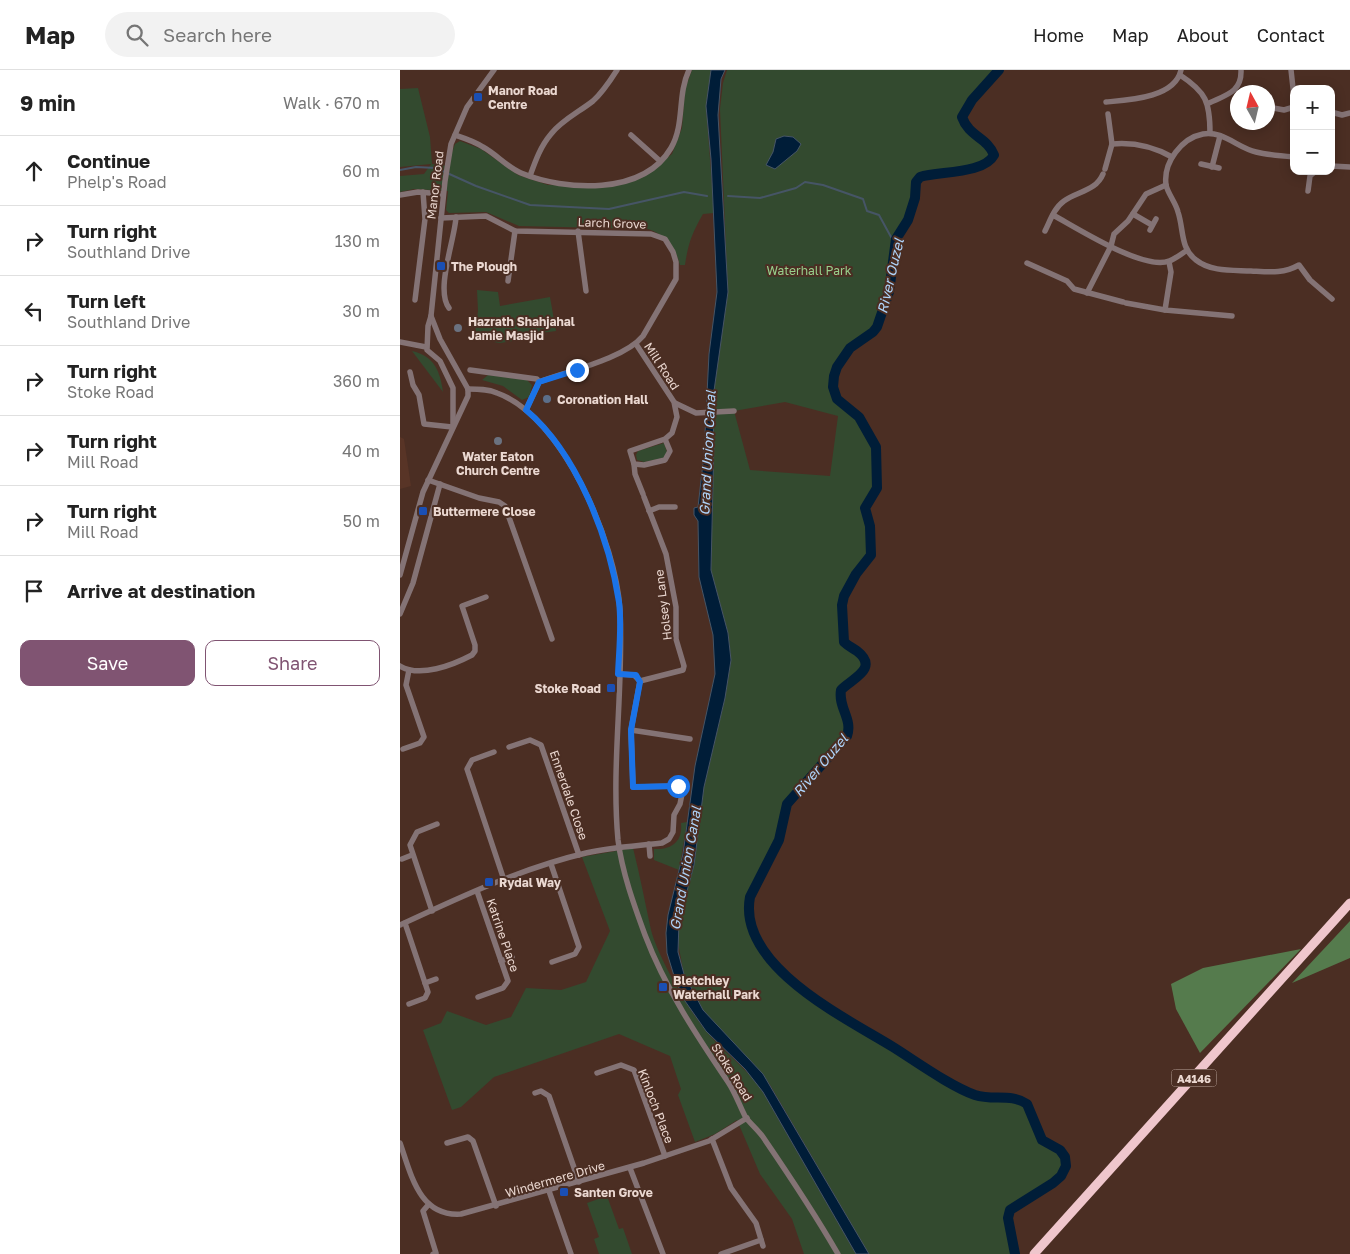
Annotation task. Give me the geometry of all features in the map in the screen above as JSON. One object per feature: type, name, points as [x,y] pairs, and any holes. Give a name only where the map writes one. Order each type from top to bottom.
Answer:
[{"type":"highway","name":"A4146","points":[[1035,1252],[1350,903]]},
{"type":"street","name":"Manor Road","points":[[427,345],[446,166],[454,136],[467,106],[494,70]]},
{"type":"street","points":[[530,176],[537,156],[550,134],[569,117],[594,100],[608,85],[617,70]]},
{"type":"street","points":[[454,136],[483,147],[518,172],[548,181],[601,184],[635,178],[660,161],[671,148],[679,130],[682,90],[689,70]]},
{"type":"street","points":[[1240,85],[1241,70]]},
{"type":"street","points":[[1291,70],[1293,85]]},
{"type":"street","points":[[1106,102],[1144,98],[1162,92],[1180,73],[1196,86],[1208,103],[1210,133]]},
{"type":"street","points":[[1208,103],[1230,94]]},
{"type":"street","points":[[1275,108],[1284,110],[1290,108]]},
{"type":"street","points":[[1335,113],[1342,115],[1350,113]]},
{"type":"street","points":[[1044,231],[1063,201],[1095,186],[1104,172],[1112,144],[1108,114]]},
{"type":"street","points":[[1290,156],[1256,152],[1210,133],[1194,137],[1185,142],[1172,157],[1167,170],[1166,185],[1178,213],[1186,251],[1200,263],[1211,268],[1277,272],[1287,272],[1299,266],[1310,280],[1332,299]]},
{"type":"street","points":[[630,135],[660,161]]},
{"type":"street","points":[[1212,167],[1220,136]]},
{"type":"street","points":[[1112,144],[1123,143],[1157,149],[1172,157]]},
{"type":"street","points":[[1201,164],[1219,168]]},
{"type":"street","points":[[1335,166],[1350,167]]},
{"type":"street","points":[[1308,191],[1311,175]]},
{"type":"street","points":[[1087,292],[1111,246],[1114,234],[1133,214],[1146,194],[1166,185]]},
{"type":"street","points":[[415,300],[425,219],[423,192]]},
{"type":"street","points":[[400,195],[423,192],[443,194]]},
{"type":"street","points":[[1133,214],[1151,228],[1156,219]]},
{"type":"street","points":[[1053,215],[1137,258],[1157,263],[1169,262],[1186,251]]},
{"type":"street","name":"Larch Grove","points":[[441,218],[486,216],[515,231],[650,234],[665,239],[673,252],[676,262],[676,279],[643,336],[636,344]]},
{"type":"street","points":[[449,308],[445,299],[445,289],[456,217]]},
{"type":"street","points":[[508,281],[515,231]]},
{"type":"street","points":[[578,231],[586,291]]},
{"type":"street","points":[[1165,310],[1171,272],[1169,262]]},
{"type":"street","points":[[1027,263],[1066,281],[1074,289],[1165,310],[1232,316]]},
{"type":"street","name":"Manor Road","points":[[431,316],[440,339]]},
{"type":"street","points":[[400,576],[417,510],[428,480],[446,446],[452,426],[468,394],[440,339],[434,338],[427,345]]},
{"type":"street","points":[[400,342],[427,345]]},
{"type":"street","name":"Mill Road","points":[[539,382],[577,370],[636,344],[674,403],[676,424],[672,433],[665,439],[670,451],[664,460],[644,465],[634,464]]},
{"type":"street","points":[[427,345],[429,352],[435,355],[454,388],[455,398],[452,426]]},
{"type":"street","points":[[435,355],[441,353],[444,348]]},
{"type":"street","points":[[470,370],[536,379],[539,382],[526,410]]},
{"type":"street","points":[[410,372],[413,384],[419,395],[424,424],[452,426]]},
{"type":"street","points":[[454,388],[457,385],[466,387]]},
{"type":"street","name":"Stoke Road","points":[[466,387],[497,393],[526,410],[545,428],[564,454],[597,522],[619,602],[616,790],[619,847],[628,887],[654,958],[703,1044],[735,1092],[746,1118],[761,1134],[820,1223],[838,1254]]},
{"type":"street","points":[[455,398],[465,399]]},
{"type":"street","points":[[674,403],[686,410],[704,413],[734,412]]},
{"type":"street","points":[[634,464],[630,451],[665,439]]},
{"type":"street","name":"Holsey Lane","points":[[634,464],[635,474],[666,554],[673,582],[676,639],[684,666],[684,670],[640,681]]},
{"type":"street","points":[[428,480],[479,498],[499,502],[506,506],[552,639]]},
{"type":"street","points":[[400,614],[413,583],[440,484]]},
{"type":"street","points":[[649,511],[659,507],[675,507]]},
{"type":"street","points":[[400,666],[409,670],[436,668],[474,654],[476,645],[462,606],[486,597]]},
{"type":"street","points":[[403,749],[420,743],[424,737],[406,685],[409,670]]},
{"type":"street","points":[[409,1004],[425,998],[428,992],[402,924],[504,880],[551,864],[579,855],[619,847],[662,843],[671,837],[674,828],[674,815],[680,804],[683,789],[678,786],[633,787],[631,730],[640,681],[634,675],[618,674]]},
{"type":"street","points":[[631,730],[690,740]]},
{"type":"street","name":"Ennerdale Close","points":[[510,747],[530,740],[541,745],[579,855]]},
{"type":"street","points":[[494,752],[472,760],[467,769],[504,880]]},
{"type":"street","points":[[432,911],[410,845],[418,831],[437,824]]},
{"type":"street","points":[[649,844],[650,856]]},
{"type":"street","points":[[402,859],[412,855]]},
{"type":"street","points":[[551,864],[579,947],[575,954],[552,962]]},
{"type":"street","name":"Katrine Place","points":[[477,891],[508,980],[503,988],[478,997]]},
{"type":"street","points":[[501,961],[512,957]]},
{"type":"street","points":[[425,982],[436,979]]},
{"type":"street","name":"Kinloch Place","points":[[597,1073],[621,1065],[628,1066],[634,1070],[665,1156]]},
{"type":"street","points":[[534,1093],[541,1091],[549,1096],[579,1182]]},
{"type":"street","name":"Windermere Drive","points":[[429,1204],[442,1212],[458,1214],[496,1206],[630,1168],[665,1156],[712,1139],[746,1118]]},
{"type":"street","points":[[447,1143],[468,1137],[473,1141],[496,1206]]},
{"type":"street","points":[[712,1139],[732,1190],[756,1223],[763,1246]]},
{"type":"street","points":[[400,1143],[415,1186],[429,1204],[423,1211],[436,1253],[433,1254]]},
{"type":"street","points":[[630,1168],[663,1254]]},
{"type":"street","points":[[549,1191],[571,1254]]},
{"type":"street","points":[[721,1254],[761,1240]]},
{"type":"shaded area","points":[[400,437],[404,439],[411,486],[400,489]]},
{"type":"green space","points":[[692,70],[711,70],[706,106],[714,213],[703,214],[699,221],[691,239],[685,265],[680,265],[672,247],[665,238],[648,229],[519,226],[486,212],[449,213],[446,210],[448,191],[414,189],[400,192],[400,176],[424,174],[431,164],[400,167],[400,89],[418,88],[430,137],[432,164],[447,166],[455,144],[460,141],[481,149],[518,175],[548,185],[602,186],[652,170],[672,154],[682,128],[685,89]]},
{"type":"green space","name":"Waterhall Park","points":[[727,70],[999,70],[972,100],[962,117],[969,129],[991,149],[994,155],[981,166],[920,177],[916,182],[915,198],[908,220],[896,239],[889,292],[877,327],[850,348],[837,367],[834,376],[833,387],[837,399],[859,417],[876,447],[877,488],[865,508],[870,526],[871,555],[856,574],[844,596],[842,605],[844,642],[859,654],[866,664],[858,677],[841,691],[842,703],[848,724],[847,736],[787,804],[779,840],[750,897],[750,922],[760,946],[778,968],[800,988],[826,1006],[956,1086],[982,1097],[1015,1099],[1027,1104],[1042,1140],[1060,1150],[1065,1157],[1066,1166],[1061,1176],[1053,1183],[1010,1210],[1007,1229],[1011,1254],[869,1254],[769,1083],[703,1010],[684,974],[677,938],[679,921],[694,865],[704,787],[725,698],[731,660],[728,633],[711,570],[714,440],[712,405],[728,292],[720,109],[723,83]],"holes":[[[785,402],[838,416],[830,476],[750,470],[734,411]]]},
{"type":"green space","points":[[477,290],[498,292],[500,306],[550,297],[556,331],[526,335],[526,339],[500,343],[474,339],[478,311]]},
{"type":"green space","points":[[412,351],[420,353],[435,366],[443,392]]},
{"type":"green space","points":[[488,375],[527,380],[532,385],[529,397],[522,400],[503,386],[482,380]]},
{"type":"green space","points":[[664,443],[667,452],[664,458],[644,462],[637,460],[636,455],[638,451]]},
{"type":"green space","points":[[687,822],[679,870],[654,860],[654,849],[666,848],[675,844],[680,835],[681,823]]},
{"type":"green space","points":[[633,848],[651,930],[674,982],[706,1031],[757,1083],[856,1254],[804,1254],[792,1219],[760,1174],[737,1120],[715,1134],[695,1142],[678,1095],[681,1089],[670,1056],[619,1034],[494,1077],[461,1107],[452,1110],[423,1030],[441,1023],[447,1011],[486,1025],[511,1017],[526,988],[561,990],[586,982],[610,931],[582,857]]},
{"type":"green space","points":[[1350,921],[1350,958],[1292,983]]},
{"type":"green space","points":[[1301,949],[1200,1053],[1176,1009],[1171,984],[1203,968]]},
{"type":"green space","points":[[607,1196],[619,1229],[623,1228],[632,1254],[599,1254],[594,1239],[599,1237],[587,1203]]},
{"type":"water","name":"Grand Union Canal","points":[[711,70],[725,70],[721,79],[718,115],[728,292],[712,405],[714,440],[711,570],[728,633],[731,660],[725,698],[704,787],[694,865],[679,921],[678,952],[684,974],[703,1010],[763,1074],[869,1254],[856,1254],[763,1092],[745,1069],[706,1031],[685,1001],[675,979],[667,953],[666,933],[668,915],[683,854],[695,766],[715,674],[713,635],[699,577],[698,521],[694,515],[694,508],[698,507],[704,454],[709,354],[717,292],[711,159],[706,106]]},
{"type":"water","points":[[784,136],[793,137],[801,144],[797,151],[775,169],[766,165],[773,152],[776,139]]},
{"type":"waterway","name":"River Ouzel","points":[[999,70],[972,100],[962,117],[969,129],[987,144],[994,155],[981,166],[920,177],[916,182],[915,198],[908,220],[896,239],[889,292],[877,327],[850,348],[837,367],[834,376],[833,387],[837,399],[859,417],[876,447],[877,488],[865,508],[870,526],[871,555],[856,574],[844,596],[842,605],[844,642],[857,651],[866,663],[861,673],[841,690],[848,724],[847,736],[787,804],[779,840],[750,897],[750,922],[760,945],[777,967],[799,987],[824,1005],[965,1091],[982,1097],[1015,1099],[1027,1104],[1042,1140],[1060,1150],[1065,1157],[1066,1166],[1061,1176],[1053,1183],[1010,1210],[1008,1218],[1015,1254]]},
{"type":"waterway","points":[[400,170],[416,167],[436,168],[476,186],[530,205],[609,209],[684,192],[707,196]]},
{"type":"waterway","points":[[728,196],[760,198],[796,188],[805,182],[823,185],[863,199],[867,211],[879,215],[891,237],[899,236]]},
{"type":"place","name":"Manor Road Centre","points":[[478,97]]},
{"type":"place","name":"The Plough","points":[[441,266]]},
{"type":"place","name":"Hazrath Shahjahal Jamie Masjid","points":[[458,328]]},
{"type":"place","name":"Coronation Hall","points":[[547,399]]},
{"type":"place","name":"Water Eaton Church Centre","points":[[498,441]]},
{"type":"place","name":"Buttermere Close","points":[[423,511]]},
{"type":"place","name":"Stoke Road","points":[[611,688]]},
{"type":"place","name":"Rydal Way","points":[[489,882]]},
{"type":"place","name":"Bletchley Waterhall Park","points":[[663,987]]},
{"type":"place","name":"Santen Grove","points":[[564,1192]]},
{"type":"route","points":[[577,370],[539,382],[526,410],[540,422],[558,445],[584,490],[600,532],[616,585],[620,611],[618,674],[636,675],[640,682],[631,730],[633,787],[678,786]]}]
